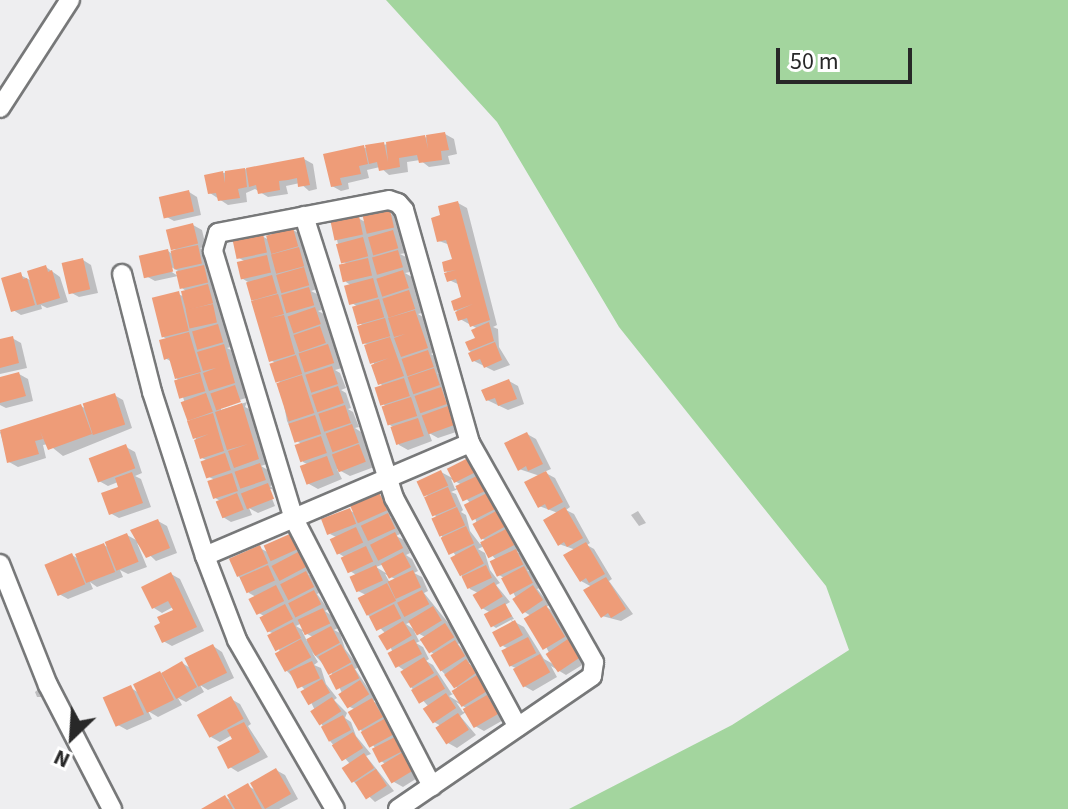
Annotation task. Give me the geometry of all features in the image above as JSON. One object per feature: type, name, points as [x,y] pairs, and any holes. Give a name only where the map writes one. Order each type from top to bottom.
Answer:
[{"type":"street","points":[[0,108],[70,0]]},
{"type":"street","points":[[398,809],[432,786],[592,676],[594,662],[470,443],[404,210],[389,200],[218,233],[213,251],[294,519],[432,786]]},
{"type":"street","points":[[304,216],[385,477],[518,727]]},
{"type":"street","points":[[122,274],[152,392],[205,556],[237,640],[335,809]]},
{"type":"street","points":[[205,556],[470,443]]},
{"type":"street","points":[[0,564],[48,685],[112,809]]},
{"type":"green space","points":[[386,0],[1068,0],[1068,809],[569,809],[732,725],[849,650],[826,586],[619,327],[497,122]]},
{"type":"building","points":[[445,132],[449,150],[441,151],[442,160],[419,163],[417,155],[399,158],[400,167],[379,171],[377,162],[369,164],[365,145],[384,142],[388,162],[386,142],[425,135],[428,149],[426,135]]},
{"type":"building","points":[[364,145],[368,164],[359,166],[361,174],[340,178],[342,185],[331,187],[323,154]]},
{"type":"building","points":[[304,157],[310,185],[298,187],[297,178],[279,181],[280,190],[258,194],[256,185],[249,187],[246,168]]},
{"type":"building","points":[[245,168],[247,187],[238,189],[240,198],[218,201],[216,193],[208,194],[204,175],[223,171],[225,183],[225,171]]},
{"type":"building","points":[[189,190],[194,211],[164,218],[159,197]]},
{"type":"building","points":[[458,201],[490,320],[470,327],[467,318],[458,321],[455,312],[473,304],[454,311],[451,301],[461,297],[456,279],[447,282],[444,273],[456,270],[444,272],[442,262],[452,259],[446,240],[437,242],[431,218],[440,215],[438,206]]},
{"type":"building","points":[[390,210],[394,228],[367,234],[363,216]]},
{"type":"building","points":[[359,216],[363,235],[335,241],[331,222]]},
{"type":"building","points":[[193,223],[198,243],[171,250],[166,230]]},
{"type":"building","points":[[293,228],[298,246],[271,254],[266,236]]},
{"type":"building","points":[[393,230],[398,248],[373,255],[368,237]]},
{"type":"building","points":[[263,234],[267,253],[237,259],[233,240]]},
{"type":"building","points":[[363,237],[368,256],[341,264],[336,244]]},
{"type":"building","points":[[198,245],[202,264],[175,269],[171,251]]},
{"type":"building","points":[[299,247],[304,266],[276,274],[271,255]]},
{"type":"building","points":[[168,249],[173,271],[144,278],[139,256]]},
{"type":"building","points":[[398,250],[403,267],[377,275],[372,257]]},
{"type":"building","points":[[267,255],[271,273],[241,280],[237,262]]},
{"type":"building","points":[[83,258],[90,289],[69,294],[62,263]]},
{"type":"building","points":[[368,258],[372,276],[343,282],[339,265]]},
{"type":"building","points":[[46,265],[48,272],[52,270],[60,298],[37,305],[27,271]]},
{"type":"building","points":[[204,265],[208,283],[180,289],[176,272]]},
{"type":"building","points":[[304,267],[309,285],[281,293],[276,275]]},
{"type":"building","points":[[403,270],[409,288],[382,297],[376,279]]},
{"type":"building","points":[[21,272],[23,279],[27,278],[35,305],[11,312],[1,278]]},
{"type":"building","points":[[272,275],[277,293],[251,301],[246,282]]},
{"type":"building","points":[[373,278],[378,297],[349,305],[344,286]]},
{"type":"building","points":[[208,284],[213,303],[186,311],[181,291]]},
{"type":"building","points":[[309,287],[314,305],[286,313],[281,295]]},
{"type":"building","points":[[409,290],[415,309],[389,318],[382,299]]},
{"type":"building","points":[[179,291],[189,331],[162,338],[152,298]]},
{"type":"building","points":[[278,294],[284,314],[270,318],[284,315],[295,354],[269,362],[251,301]]},
{"type":"building","points":[[379,299],[384,317],[357,325],[352,307]]},
{"type":"building","points":[[213,304],[217,323],[190,328],[186,310]]},
{"type":"building","points":[[315,307],[321,324],[293,333],[288,316]]},
{"type":"building","points":[[415,310],[428,348],[401,357],[394,338],[405,334],[394,337],[388,318]]},
{"type":"building","points":[[385,318],[390,336],[362,344],[357,326]]},
{"type":"building","points":[[489,322],[494,341],[469,351],[465,342],[475,338],[471,330]]},
{"type":"building","points":[[218,324],[223,342],[197,350],[192,331]]},
{"type":"building","points":[[320,326],[326,343],[299,352],[294,335]]},
{"type":"building","points":[[189,332],[201,372],[175,379],[169,358],[164,360],[159,340]]},
{"type":"building","points":[[13,336],[19,363],[0,368],[0,339]]},
{"type":"building","points":[[390,337],[404,376],[378,385],[371,365],[389,358],[370,364],[364,345]]},
{"type":"building","points":[[495,342],[502,360],[484,368],[480,359],[472,362],[468,353]]},
{"type":"building","points":[[224,344],[235,383],[209,391],[203,373],[216,368],[203,371],[197,352]]},
{"type":"building","points":[[328,344],[334,363],[305,373],[299,354]]},
{"type":"building","points":[[428,350],[434,367],[407,376],[402,359]]},
{"type":"building","points":[[296,355],[302,374],[276,383],[269,364]]},
{"type":"building","points":[[332,366],[338,384],[311,393],[305,375]]},
{"type":"building","points":[[434,368],[440,385],[413,394],[408,377]]},
{"type":"building","points":[[19,372],[26,396],[0,403],[0,377]]},
{"type":"building","points":[[200,373],[205,391],[179,399],[174,380]]},
{"type":"building","points":[[302,375],[314,413],[289,421],[276,383]]},
{"type":"building","points":[[404,378],[410,396],[380,406],[375,388]]},
{"type":"building","points":[[509,379],[517,399],[498,406],[495,398],[486,401],[481,390]]},
{"type":"building","points":[[235,385],[241,402],[216,410],[210,393]]},
{"type":"building","points":[[338,386],[344,403],[317,412],[312,395]]},
{"type":"building","points":[[441,387],[447,404],[420,413],[415,396]]},
{"type":"building","points":[[115,393],[125,424],[93,435],[83,404]]},
{"type":"building","points":[[206,393],[213,412],[187,421],[181,402]]},
{"type":"building","points":[[411,397],[417,416],[388,426],[382,407]]},
{"type":"building","points":[[242,403],[259,459],[234,468],[228,451],[248,444],[227,450],[215,412]]},
{"type":"building","points":[[81,404],[92,434],[48,450],[40,431],[43,439],[35,441],[39,454],[7,463],[0,430]]},
{"type":"building","points":[[345,405],[351,423],[324,432],[318,414]]},
{"type":"building","points":[[448,406],[455,425],[429,434],[422,416]]},
{"type":"building","points":[[213,413],[224,451],[200,459],[194,440],[209,434],[193,439],[187,421]]},
{"type":"building","points":[[315,415],[321,434],[295,443],[288,424]]},
{"type":"building","points":[[418,418],[424,436],[396,445],[390,427]]},
{"type":"building","points":[[352,424],[359,443],[333,452],[326,434]]},
{"type":"building","points":[[527,432],[543,464],[528,471],[526,466],[518,471],[504,443]]},
{"type":"building","points":[[321,436],[327,453],[300,462],[295,445]]},
{"type":"building","points":[[126,444],[135,468],[98,483],[89,458]]},
{"type":"building","points":[[359,444],[366,462],[339,472],[332,454]]},
{"type":"building","points":[[225,453],[231,470],[206,478],[200,461]]},
{"type":"building","points":[[327,456],[334,475],[307,485],[300,466]]},
{"type":"building","points":[[470,457],[477,471],[454,483],[447,469]]},
{"type":"building","points":[[260,463],[266,480],[240,489],[234,472]]},
{"type":"building","points":[[441,470],[448,485],[424,497],[417,481]]},
{"type":"building","points":[[546,471],[563,502],[548,510],[545,504],[538,508],[524,482]]},
{"type":"building","points":[[132,472],[143,503],[109,515],[101,493],[118,487],[115,478]]},
{"type":"building","points":[[232,473],[238,491],[213,499],[207,481]]},
{"type":"building","points":[[479,475],[486,490],[463,501],[455,486]]},
{"type":"building","points":[[268,483],[274,499],[247,509],[241,493]]},
{"type":"building","points":[[448,487],[456,506],[432,516],[424,497]]},
{"type":"building","points":[[379,492],[387,510],[358,523],[350,505]]},
{"type":"building","points":[[237,493],[244,510],[222,518],[216,502]]},
{"type":"building","points":[[487,493],[495,509],[472,521],[464,505]]},
{"type":"building","points":[[457,507],[465,525],[440,537],[431,518]]},
{"type":"building","points":[[565,507],[583,538],[567,547],[564,542],[558,546],[543,520]]},
{"type":"building","points":[[350,508],[356,524],[327,535],[321,519]]},
{"type":"building","points":[[496,511],[505,527],[481,540],[472,524]]},
{"type":"building","points":[[388,513],[395,528],[368,541],[361,526]]},
{"type":"building","points":[[158,519],[170,548],[146,558],[130,530]]},
{"type":"building","points":[[466,526],[474,543],[449,555],[441,538]]},
{"type":"building","points":[[356,527],[363,542],[337,555],[330,539]]},
{"type":"building","points":[[506,529],[514,545],[488,558],[480,542]]},
{"type":"building","points":[[395,532],[403,548],[378,561],[370,545]]},
{"type":"building","points":[[127,533],[139,562],[116,571],[105,542]]},
{"type":"building","points":[[292,533],[299,549],[271,561],[264,546]]},
{"type":"building","points":[[586,542],[605,574],[589,583],[586,578],[580,582],[563,555]]},
{"type":"building","points":[[104,543],[115,572],[86,583],[75,554]]},
{"type":"building","points":[[260,545],[268,563],[237,577],[229,559]]},
{"type":"building","points":[[474,545],[484,564],[460,576],[450,558]]},
{"type":"building","points":[[366,546],[373,561],[348,573],[341,558]]},
{"type":"building","points":[[516,549],[523,564],[497,577],[490,561]]},
{"type":"building","points":[[298,552],[306,567],[279,581],[272,566]]},
{"type":"building","points":[[403,552],[411,567],[389,579],[381,564]]},
{"type":"building","points":[[72,553],[85,584],[58,596],[44,565]]},
{"type":"building","points":[[268,565],[275,581],[247,593],[240,578]]},
{"type":"building","points":[[376,565],[383,581],[356,592],[350,577]]},
{"type":"building","points":[[486,565],[492,578],[467,589],[462,576]]},
{"type":"building","points":[[524,566],[533,583],[510,595],[501,578]]},
{"type":"building","points":[[413,570],[421,587],[396,599],[388,582]]},
{"type":"building","points":[[306,571],[314,587],[288,600],[280,584]]},
{"type":"building","points":[[171,572],[197,627],[162,643],[154,626],[160,623],[157,617],[173,610],[168,601],[152,609],[141,587]]},
{"type":"building","points":[[606,577],[626,609],[611,618],[608,613],[601,618],[583,590]]},
{"type":"building","points":[[494,582],[503,597],[481,609],[473,595]]},
{"type":"building","points":[[387,583],[396,601],[367,616],[358,598]]},
{"type":"building","points":[[276,585],[284,601],[257,615],[248,599]]},
{"type":"building","points":[[533,585],[543,600],[522,614],[512,599]]},
{"type":"building","points":[[314,590],[321,604],[295,617],[288,603]]},
{"type":"building","points":[[422,590],[429,604],[404,617],[397,603]]},
{"type":"building","points":[[505,603],[512,616],[491,628],[484,614]]},
{"type":"building","points":[[285,604],[293,619],[267,633],[259,618]]},
{"type":"building","points":[[394,604],[401,618],[376,631],[369,617]]},
{"type":"building","points":[[546,605],[565,637],[543,650],[524,618]]},
{"type":"building","points":[[433,606],[442,621],[417,636],[408,621]]},
{"type":"building","points":[[323,608],[330,623],[305,635],[298,620]]},
{"type":"building","points":[[515,620],[523,635],[500,647],[492,632]]},
{"type":"building","points":[[403,621],[412,636],[387,651],[378,636]]},
{"type":"building","points":[[293,622],[301,638],[275,651],[267,635]]},
{"type":"building","points":[[445,623],[454,637],[429,654],[420,639]]},
{"type":"building","points":[[331,626],[340,643],[315,656],[306,639]]},
{"type":"building","points":[[528,637],[536,653],[509,667],[501,651]]},
{"type":"building","points":[[301,639],[311,657],[285,672],[275,654]]},
{"type":"building","points":[[414,639],[422,654],[395,668],[388,653]]},
{"type":"building","points":[[568,639],[580,657],[558,672],[546,654]]},
{"type":"building","points":[[455,640],[465,656],[440,671],[430,655]]},
{"type":"building","points":[[213,644],[227,673],[198,687],[184,658]]},
{"type":"building","points":[[341,644],[351,662],[328,675],[318,657]]},
{"type":"building","points":[[540,654],[550,672],[523,687],[513,669]]},
{"type":"building","points":[[424,657],[434,673],[410,688],[400,672]]},
{"type":"building","points":[[466,659],[476,673],[454,689],[444,675]]},
{"type":"building","points":[[182,661],[197,687],[176,699],[161,673]]},
{"type":"building","points":[[312,661],[320,678],[297,689],[289,672]]},
{"type":"building","points":[[352,664],[359,678],[336,690],[329,676]]},
{"type":"building","points":[[160,671],[174,700],[147,713],[133,684]]},
{"type":"building","points":[[437,675],[445,689],[419,704],[411,690]]},
{"type":"building","points":[[477,675],[487,691],[462,707],[452,691]]},
{"type":"building","points":[[322,679],[330,693],[308,705],[300,692]]},
{"type":"building","points":[[360,680],[369,694],[347,708],[338,694]]},
{"type":"building","points":[[131,685],[144,714],[116,727],[103,698]]},
{"type":"building","points":[[446,693],[456,708],[433,724],[423,709]]},
{"type":"building","points":[[487,695],[498,714],[474,728],[463,709]]},
{"type":"building","points":[[231,696],[244,719],[209,738],[197,715]]},
{"type":"building","points":[[332,697],[341,711],[319,725],[310,711]]},
{"type":"building","points":[[372,698],[383,717],[359,731],[348,712]]},
{"type":"building","points":[[458,713],[469,730],[446,744],[435,728]]},
{"type":"building","points":[[343,715],[351,730],[329,742],[321,727]]},
{"type":"building","points":[[386,718],[395,734],[369,748],[361,732]]},
{"type":"building","points":[[244,722],[260,752],[228,769],[217,747],[232,739],[227,730]]},
{"type":"building","points":[[353,732],[363,748],[342,761],[332,745]]},
{"type":"building","points":[[395,737],[402,751],[379,763],[372,749]]},
{"type":"building","points":[[403,752],[414,770],[392,783],[381,765]]},
{"type":"building","points":[[364,753],[374,768],[352,783],[342,768]]},
{"type":"building","points":[[276,768],[291,794],[265,809],[250,783]]},
{"type":"building","points":[[376,769],[387,786],[366,799],[355,783]]},
{"type":"building","points":[[248,783],[262,809],[235,809],[227,795]]},
{"type":"building","points":[[225,795],[233,809],[201,809]]}]
